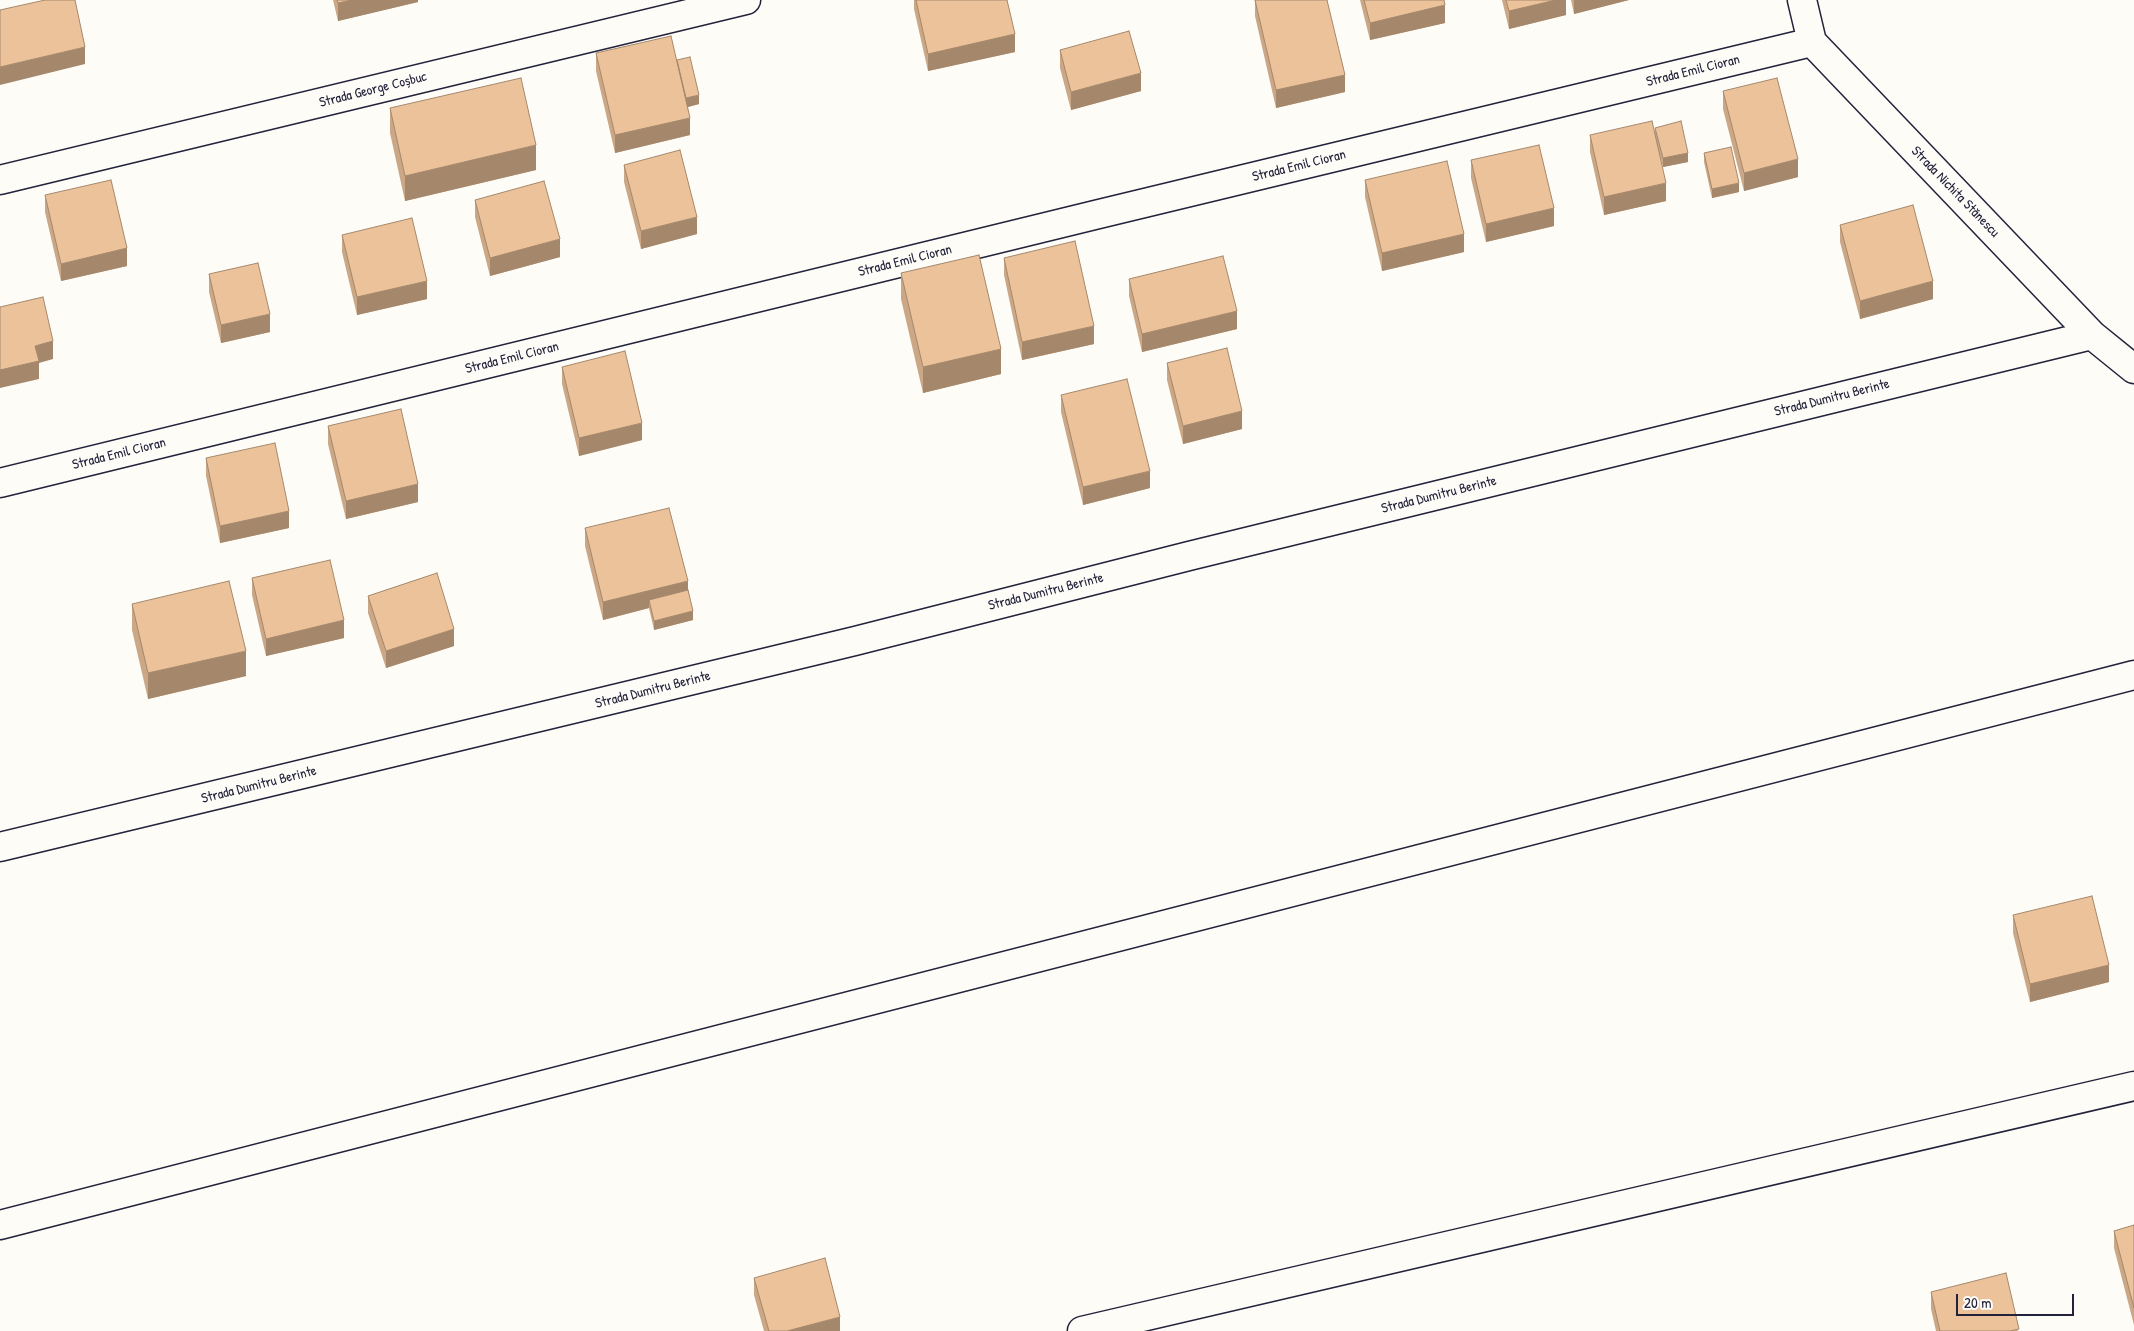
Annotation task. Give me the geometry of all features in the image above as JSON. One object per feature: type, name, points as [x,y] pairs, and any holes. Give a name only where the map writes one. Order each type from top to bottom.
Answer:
[{"type":"street","name":"Strada George Coșbuc","points":[[0,180],[746,0]]},
{"type":"street","points":[[1802,0],[1812,42]]},
{"type":"street","name":"Strada Nichita Stănescu","points":[[1812,42],[2092,335],[2134,369]]},
{"type":"street","name":"Strada Emil Cioran","points":[[0,483],[1812,42]]},
{"type":"street","name":"Strada Dumitru Berinte","points":[[0,848],[855,641],[1199,554],[2092,335]]},
{"type":"street","points":[[0,1225],[2134,675]]},
{"type":"street","points":[[1082,1331],[2134,1086]]},
{"type":"building","points":[[45,0],[75,0],[85,47],[0,67],[0,10]]},
{"type":"building","points":[[337,0],[352,0],[338,3]]},
{"type":"building","points":[[916,0],[1007,0],[1015,34],[928,54]]},
{"type":"building","points":[[1255,0],[1327,0],[1345,75],[1276,90]]},
{"type":"building","points":[[1364,0],[1444,0],[1445,5],[1370,23]]},
{"type":"building","points":[[1506,0],[1556,0],[1509,11]]},
{"type":"building","points":[[1129,31],[1141,73],[1071,92],[1060,50]]},
{"type":"building","points":[[671,36],[690,118],[615,135],[596,53]]},
{"type":"building","points":[[690,57],[699,95],[686,98],[677,60]]},
{"type":"building","points":[[521,78],[536,145],[405,176],[390,108]]},
{"type":"building","points":[[1777,78],[1798,159],[1744,173],[1723,91]]},
{"type":"building","points":[[1652,121],[1666,183],[1604,197],[1590,135]]},
{"type":"building","points":[[1681,121],[1688,153],[1663,158],[1655,128]]},
{"type":"building","points":[[1539,145],[1554,208],[1486,224],[1471,160]]},
{"type":"building","points":[[1731,147],[1739,183],[1712,189],[1704,153]]},
{"type":"building","points":[[680,150],[697,217],[641,231],[624,165]]},
{"type":"building","points":[[1447,161],[1464,234],[1382,253],[1365,180]]},
{"type":"building","points":[[111,180],[127,248],[61,264],[45,195]]},
{"type":"building","points":[[544,181],[560,239],[490,258],[475,200]]},
{"type":"building","points":[[1913,205],[1933,281],[1860,301],[1840,225]]},
{"type":"building","points":[[412,218],[427,281],[357,297],[342,235]]},
{"type":"building","points":[[1075,241],[1094,326],[1022,342],[1004,258]]},
{"type":"building","points":[[979,255],[1001,349],[923,367],[901,273]]},
{"type":"building","points":[[1223,256],[1237,311],[1142,334],[1129,279]]},
{"type":"building","points":[[258,263],[270,314],[221,325],[209,274]]},
{"type":"building","points":[[43,297],[53,341],[35,346],[39,361],[0,370],[0,307]]},
{"type":"building","points":[[1227,348],[1242,411],[1183,426],[1167,363]]},
{"type":"building","points":[[625,351],[642,423],[579,438],[562,367]]},
{"type":"building","points":[[1127,379],[1150,471],[1083,487],[1061,395]]},
{"type":"building","points":[[401,409],[418,484],[346,501],[328,426]]},
{"type":"building","points":[[275,443],[289,511],[220,526],[206,458]]},
{"type":"building","points":[[669,508],[688,581],[603,602],[585,528]]},
{"type":"building","points":[[330,560],[344,620],[266,639],[252,578]]},
{"type":"building","points":[[437,573],[454,629],[386,651],[368,596]]},
{"type":"building","points":[[229,581],[246,651],[148,673],[132,604]]},
{"type":"building","points":[[688,590],[693,611],[654,621],[649,600]]},
{"type":"building","points":[[2092,896],[2109,965],[2030,984],[2013,915]]},
{"type":"building","points":[[2134,1225],[2134,1308],[2114,1231]]},
{"type":"building","points":[[825,1258],[840,1317],[787,1331],[769,1331],[754,1278]]},
{"type":"building","points":[[2006,1273],[2019,1329],[2010,1331],[1940,1331],[1931,1292]]}]
